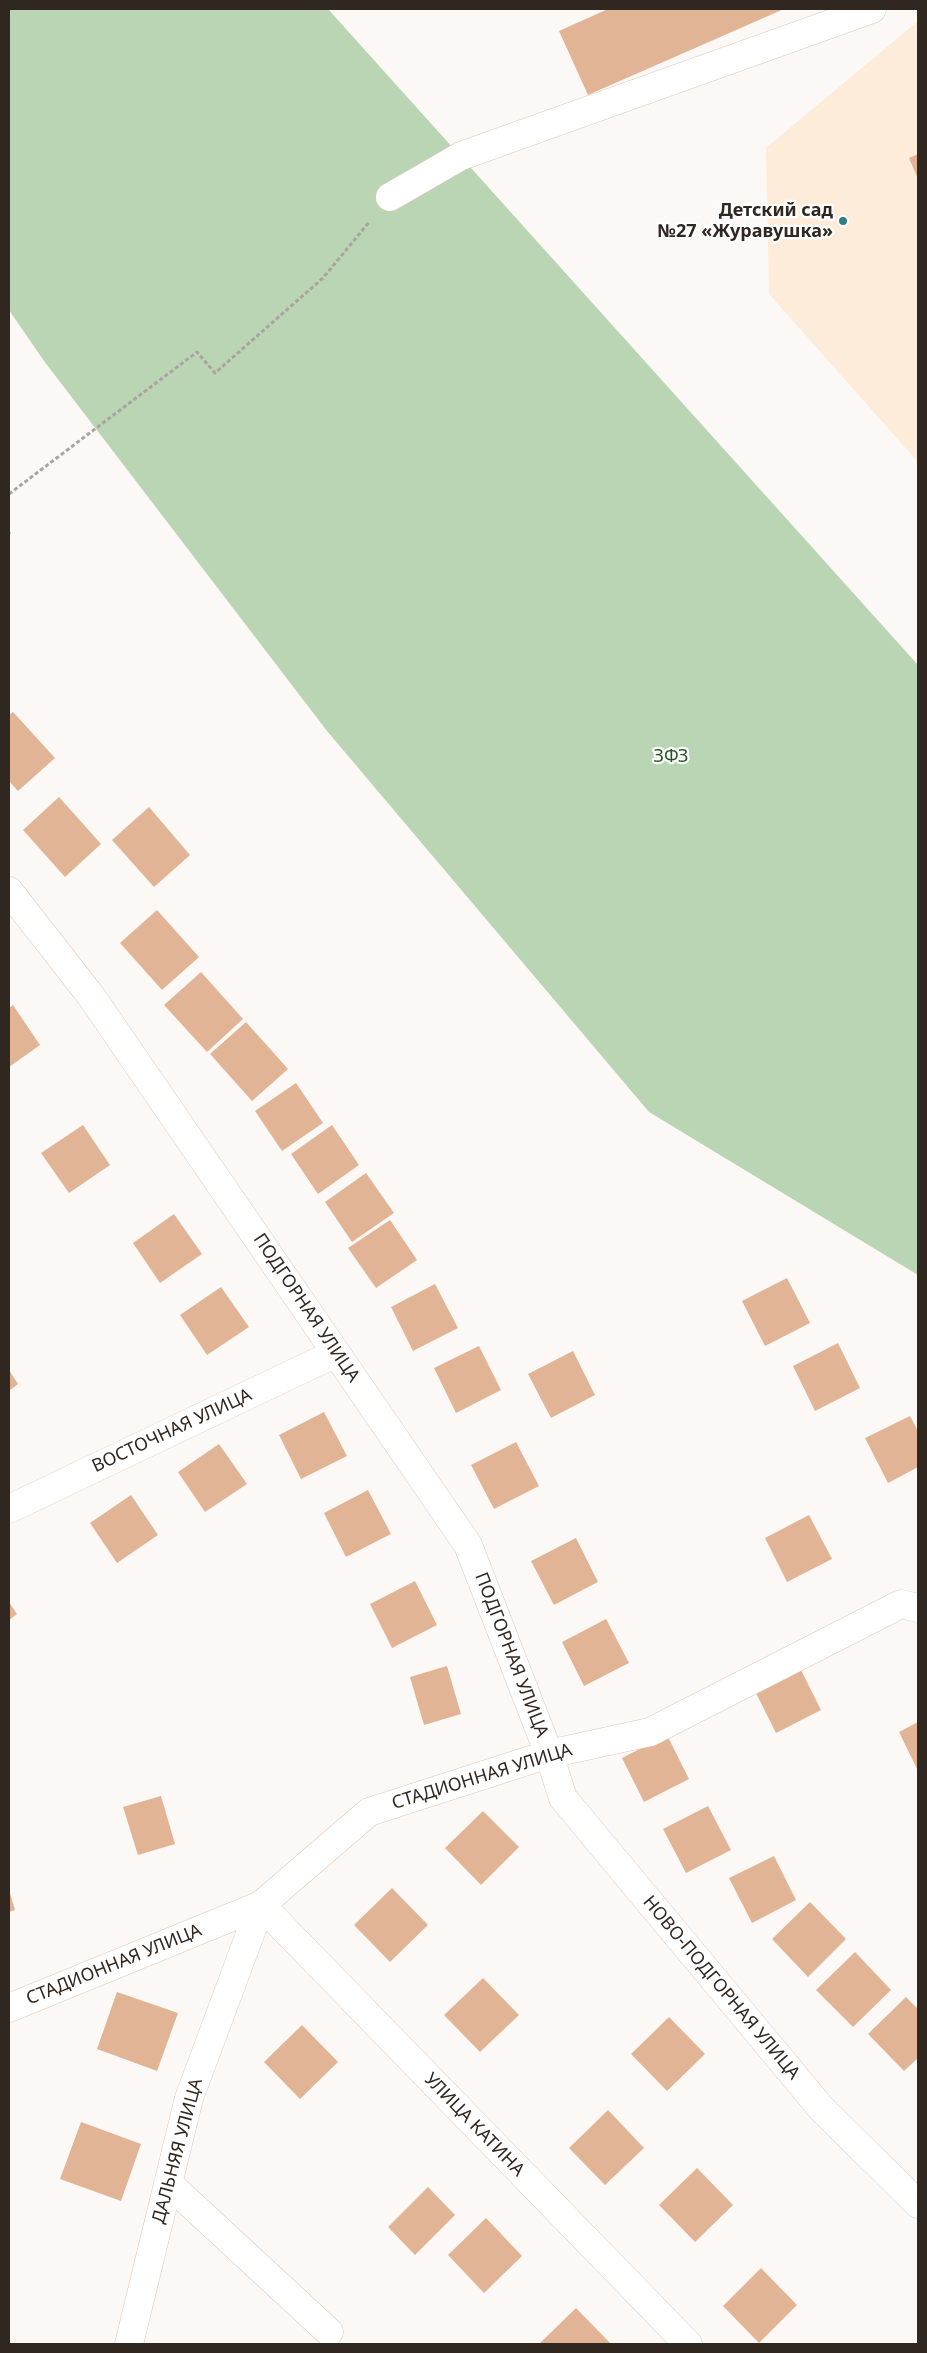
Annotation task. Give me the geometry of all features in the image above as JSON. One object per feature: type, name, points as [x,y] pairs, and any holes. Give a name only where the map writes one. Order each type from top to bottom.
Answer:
[{"type":"street","points":[[390,197],[461,156],[872,9]]},
{"type":"street","name":"ПОДГОРНАЯ УЛИЦА","points":[[13,906],[92,996],[468,1545],[549,1754]]},
{"type":"street","name":"ВОСТОЧНАЯ УЛИЦА","points":[[9,1508],[336,1353]]},
{"type":"street","name":"СТАДИОННАЯ УЛИЦА","points":[[9,2008],[261,1905],[369,1812],[549,1754],[650,1732],[901,1604],[918,1608]]},
{"type":"street","name":"НОВО-ПОДГОРНАЯ УЛИЦА","points":[[549,1754],[563,1798],[821,2108],[918,2204]]},
{"type":"street","name":"ДАЛЬНЯЯ УЛИЦА","points":[[129,2344],[188,2098],[261,1905]]},
{"type":"street","name":"УЛИЦА КАТИНА","points":[[261,1905],[688,2344]]},
{"type":"street","points":[[168,2183],[329,2332]]},
{"type":"path","points":[[9,494],[197,352],[215,373],[323,278],[390,197]]},
{"type":"shaded area","name":"Детский сад №27 «Журавушка»","points":[[918,21],[918,462],[769,294],[766,148]]},
{"type":"green space","name":"ЗФЗ","points":[[9,9],[328,9],[918,665],[918,1275],[649,1112],[327,731],[44,361],[9,310]]},
{"type":"building","points":[[608,9],[784,9],[588,95],[559,31]]},
{"type":"building","points":[[918,154],[918,179],[909,158]]},
{"type":"building","points":[[13,712],[55,758],[18,791],[9,781],[9,715]]},
{"type":"building","points":[[59,797],[101,844],[65,877],[23,830]]},
{"type":"building","points":[[149,807],[190,855],[154,887],[112,840]]},
{"type":"building","points":[[157,910],[199,957],[162,990],[120,943]]},
{"type":"building","points":[[201,972],[243,1019],[207,1052],[164,1005]]},
{"type":"building","points":[[13,1005],[40,1045],[9,1067],[9,1008]]},
{"type":"building","points":[[246,1022],[288,1069],[252,1101],[210,1054]]},
{"type":"building","points":[[296,1083],[323,1123],[282,1151],[255,1111]]},
{"type":"building","points":[[83,1125],[110,1165],[69,1193],[41,1153]]},
{"type":"building","points":[[332,1125],[359,1165],[318,1194],[291,1154]]},
{"type":"building","points":[[366,1173],[394,1213],[352,1242],[325,1202]]},
{"type":"building","points":[[174,1214],[202,1254],[160,1283],[133,1243]]},
{"type":"building","points":[[390,1220],[417,1260],[376,1288],[348,1248]]},
{"type":"building","points":[[787,1278],[810,1323],[765,1346],[742,1301]]},
{"type":"building","points":[[435,1284],[458,1328],[413,1351],[391,1307]]},
{"type":"building","points":[[221,1287],[249,1327],[207,1355],[180,1315]]},
{"type":"building","points":[[838,1343],[860,1388],[815,1411],[793,1366]]},
{"type":"building","points":[[479,1346],[501,1390],[456,1413],[434,1368]]},
{"type":"building","points":[[573,1351],[595,1395],[551,1418],[528,1374]]},
{"type":"building","points":[[9,1370],[18,1384],[9,1391]]},
{"type":"building","points":[[324,1412],[347,1456],[301,1479],[279,1435]]},
{"type":"building","points":[[910,1416],[918,1431],[918,1467],[888,1483],[865,1438]]},
{"type":"building","points":[[516,1442],[539,1486],[494,1509],[471,1465]]},
{"type":"building","points":[[219,1444],[247,1484],[205,1512],[178,1472]]},
{"type":"building","points":[[368,1490],[391,1534],[346,1557],[324,1513]]},
{"type":"building","points":[[131,1495],[158,1535],[117,1563],[90,1523]]},
{"type":"building","points":[[809,1515],[832,1559],[787,1582],[765,1538]]},
{"type":"building","points":[[576,1538],[598,1582],[554,1605],[531,1561]]},
{"type":"building","points":[[415,1581],[437,1625],[392,1648],[370,1604]]},
{"type":"building","points":[[9,1602],[17,1614],[9,1620]]},
{"type":"building","points":[[606,1619],[629,1663],[584,1686],[562,1642]]},
{"type":"building","points":[[447,1666],[461,1714],[424,1725],[410,1677]]},
{"type":"building","points":[[799,1666],[821,1710],[776,1733],[754,1689]]},
{"type":"building","points":[[918,1722],[918,1771],[899,1732]]},
{"type":"building","points":[[667,1735],[689,1779],[644,1802],[622,1758]]},
{"type":"building","points":[[161,1796],[175,1844],[138,1855],[123,1807]]},
{"type":"building","points":[[708,1806],[731,1850],[686,1873],[663,1829]]},
{"type":"building","points":[[483,1811],[519,1847],[481,1885],[445,1848]]},
{"type":"building","points":[[774,1856],[796,1900],[752,1923],[729,1878]]},
{"type":"building","points":[[392,1888],[428,1925],[390,1962],[354,1925]]},
{"type":"building","points":[[9,1890],[15,1910],[9,1912]]},
{"type":"building","points":[[810,1902],[846,1939],[808,1977],[772,1939]]},
{"type":"building","points":[[855,1952],[891,1990],[853,2027],[816,1990]]},
{"type":"building","points":[[483,1978],[519,2015],[480,2052],[444,2015]]},
{"type":"building","points":[[117,1992],[178,2013],[157,2071],[97,2049]]},
{"type":"building","points":[[906,1997],[918,2009],[918,2058],[904,2071],[868,2034]]},
{"type":"building","points":[[669,2017],[705,2054],[667,2091],[631,2054]]},
{"type":"building","points":[[302,2025],[338,2062],[300,2099],[264,2062]]},
{"type":"building","points":[[608,2110],[644,2148],[605,2185],[569,2148]]},
{"type":"building","points":[[81,2122],[141,2144],[121,2201],[60,2179]]},
{"type":"building","points":[[697,2168],[733,2205],[695,2242],[659,2205]]},
{"type":"building","points":[[428,2187],[455,2215],[415,2255],[388,2227]]},
{"type":"building","points":[[486,2218],[522,2256],[484,2293],[448,2255]]},
{"type":"building","points":[[761,2268],[797,2305],[759,2343],[723,2306]]},
{"type":"building","points":[[576,2308],[611,2344],[539,2344]]},
{"type":"place","name":"Детский сад №27 «Журавушка»","points":[[843,221]]}]
